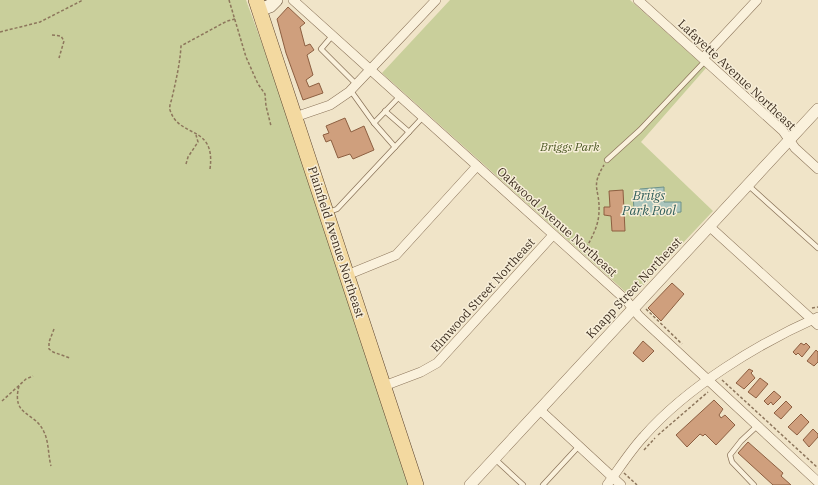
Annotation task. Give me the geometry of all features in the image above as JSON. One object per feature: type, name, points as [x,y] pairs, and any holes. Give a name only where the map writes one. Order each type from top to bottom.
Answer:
[{"type":"main road","points":[[258,5],[270,6],[276,0]]},
{"type":"main road","name":"Plainfield Avenue Northeast","points":[[258,5],[416,485]]},
{"type":"street","name":"Oakwood Avenue Northeast","points":[[293,0],[626,300],[633,309],[708,381],[818,482]]},
{"type":"street","points":[[295,117],[330,104],[354,88],[436,0]]},
{"type":"street","name":"Lafayette Avenue Northeast","points":[[638,0],[783,131],[795,148],[818,169]]},
{"type":"street","points":[[704,59],[757,0]]},
{"type":"street","name":"Knapp Street Northeast","points":[[470,485],[818,109]]},
{"type":"street","points":[[347,275],[396,255],[477,166]]},
{"type":"street","points":[[540,410],[579,446],[615,483],[648,432],[667,413],[716,374],[778,336],[816,320],[709,226]]},
{"type":"street","name":"Elmwood Street Northeast","points":[[384,386],[421,372],[437,363],[553,235]]},
{"type":"lane","points":[[332,36],[321,49],[354,88],[374,123],[395,147]]},
{"type":"lane","points":[[607,160],[640,130],[704,59]]},
{"type":"lane","points":[[374,123],[400,96]]},
{"type":"lane","points":[[385,111],[409,132]]},
{"type":"lane","points":[[327,212],[337,209],[423,117]]},
{"type":"lane","points":[[747,184],[818,248]]},
{"type":"lane","points":[[754,485],[732,462],[730,456],[741,441],[757,426]]},
{"type":"lane","points":[[543,485],[579,446]]},
{"type":"lane","points":[[495,458],[523,485]]},
{"type":"path","points":[[0,32],[40,22],[83,0]]},
{"type":"path","points":[[229,0],[246,57],[258,84],[265,94],[266,106],[271,126]]},
{"type":"path","points":[[210,169],[211,157],[209,145],[195,133],[179,123],[170,108],[178,78],[181,46],[227,21],[235,19]]},
{"type":"path","points":[[52,35],[61,36],[64,41],[59,58]]},
{"type":"path","points":[[186,164],[188,157],[198,142],[195,133]]},
{"type":"path","points":[[583,253],[595,232],[600,210],[596,180],[607,160]]},
{"type":"path","points":[[646,309],[686,347]]},
{"type":"path","points":[[54,329],[49,342],[49,348],[53,352],[70,358]]},
{"type":"path","points":[[716,374],[818,468]]},
{"type":"path","points":[[2,401],[26,378],[33,376]]},
{"type":"path","points":[[19,386],[17,403],[23,412],[44,431],[51,466]]},
{"type":"path","points":[[642,452],[678,416],[708,392]]},
{"type":"path","points":[[615,483],[627,470]]},
{"type":"green space","points":[[0,0],[246,0],[316,191],[410,485],[0,485]]},
{"type":"green space","name":"Briggs Park","points":[[450,0],[630,0],[706,68],[641,142],[713,211],[635,294],[629,295],[382,73]]},
{"type":"water","name":"Briigs Park Pool","points":[[664,187],[664,202],[681,202],[681,212],[641,216],[634,209],[633,196],[640,189]]},
{"type":"building","points":[[288,7],[305,23],[300,27],[305,46],[310,44],[314,50],[307,55],[313,75],[306,80],[309,87],[319,83],[323,93],[303,100],[286,53],[277,19]]},
{"type":"building","points":[[345,118],[351,132],[364,126],[374,150],[353,159],[350,154],[338,158],[331,140],[326,142],[323,135],[329,133],[326,126]]},
{"type":"building","points":[[623,190],[625,231],[612,231],[611,216],[604,215],[604,207],[610,207],[609,191]]},
{"type":"building","points":[[672,283],[684,294],[661,321],[648,308]]},
{"type":"building","points":[[643,341],[654,351],[643,362],[633,353]]},
{"type":"building","points":[[801,343],[804,345],[806,343],[810,347],[802,357],[798,353],[796,355],[793,352]]},
{"type":"building","points":[[816,350],[818,352],[818,362],[814,366],[807,361]]},
{"type":"building","points":[[749,369],[753,371],[751,373],[755,378],[744,389],[736,383]]},
{"type":"building","points":[[760,378],[768,384],[756,398],[748,392]]},
{"type":"building","points":[[774,391],[781,397],[773,405],[771,402],[768,405],[764,401]]},
{"type":"building","points":[[714,400],[723,409],[719,415],[721,418],[725,415],[735,425],[716,445],[705,434],[703,436],[700,434],[687,447],[676,435]]},
{"type":"building","points":[[786,401],[792,407],[781,419],[774,413]]},
{"type":"building","points":[[801,414],[809,422],[797,435],[788,427]]},
{"type":"building","points":[[813,429],[818,434],[818,437],[809,447],[803,440]]},
{"type":"building","points":[[748,442],[783,473],[781,476],[791,485],[773,485],[738,453]]}]
